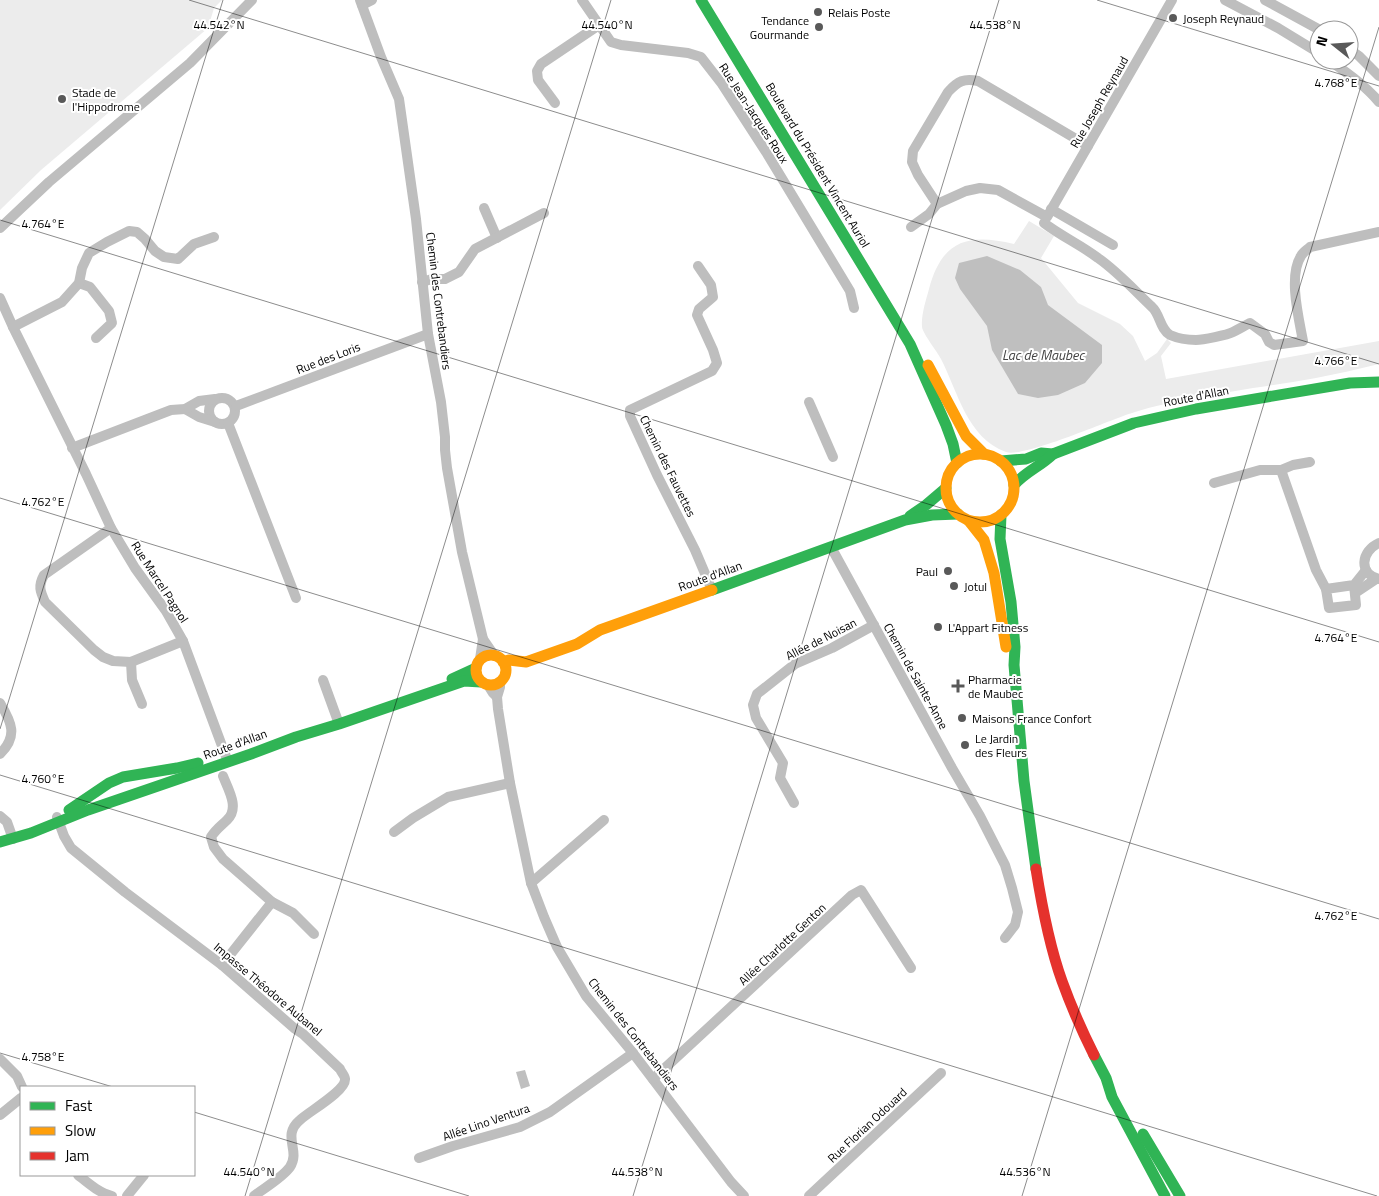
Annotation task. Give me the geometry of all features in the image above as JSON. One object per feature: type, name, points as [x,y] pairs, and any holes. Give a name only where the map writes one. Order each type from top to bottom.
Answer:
[{"type":"street","points":[[0,228],[50,182],[190,63],[252,0]]},
{"type":"street","name":"Rue Jean-Jacques Roux","points":[[582,0],[611,42],[621,46],[688,53],[701,57],[722,84],[766,152],[850,291],[854,308]]},
{"type":"street","name":"Boulevard du Président Vincent Auriol","points":[[701,0],[910,344],[946,426],[953,444],[957,463]]},
{"type":"street","name":"Rue Joseph Reynaud","points":[[1047,217],[1172,0]]},
{"type":"street","points":[[1225,0],[1309,47]]},
{"type":"street","points":[[1266,0],[1309,24]]},
{"type":"street","name":"Chemin des Contrebandiers","points":[[364,2],[381,57],[399,99],[416,219],[428,334],[441,402],[446,437],[445,450],[462,552],[483,639],[501,668],[500,687],[497,697],[498,709],[510,783],[531,882],[557,947],[581,988],[731,1182],[744,1196]]},
{"type":"street","points":[[555,103],[538,80],[536,71],[541,64],[599,25]]},
{"type":"street","points":[[1359,56],[1379,76]]},
{"type":"street","points":[[1343,70],[1371,92],[1379,102]]},
{"type":"street","points":[[937,204],[912,162],[913,151],[948,92],[956,84],[968,79],[978,81],[1088,146]]},
{"type":"street","points":[[911,226],[930,214],[937,204],[966,191],[980,188],[998,190],[1047,217],[1113,245]]},
{"type":"street","points":[[484,208],[497,238]]},
{"type":"street","points":[[422,282],[432,279],[445,279],[459,272],[475,250],[544,213]]},
{"type":"street","points":[[1047,217],[1056,233],[1096,256],[1117,272],[1124,281],[1156,310],[1160,322],[1168,334],[1196,340],[1232,332],[1250,323],[1265,334],[1269,342],[1274,346],[1303,342],[1295,291],[1298,262],[1302,254],[1310,247],[1379,232]]},
{"type":"street","points":[[13,327],[62,302],[79,283],[82,268],[89,253],[129,231],[137,232],[155,251],[164,257],[178,259],[194,244],[214,237]]},
{"type":"street","name":"Chemin des Fauvettes","points":[[698,266],[711,285],[713,296],[699,309],[697,315],[717,363],[712,371],[636,406],[630,410],[630,416],[695,550],[712,590]]},
{"type":"street","points":[[79,283],[90,287],[109,311],[112,323],[96,338]]},
{"type":"street","name":"Rue Marcel Pagnol","points":[[0,298],[111,528],[135,568],[166,611],[182,641],[226,759]]},
{"type":"street","name":"Rue des Loris","points":[[236,406],[428,334]]},
{"type":"street","name":"Boulevard du Président Vincent Auriol","points":[[910,344],[920,353],[930,368],[966,436],[984,454]]},
{"type":"street","name":"Route d'Allan","points":[[1350,383],[1379,374]]},
{"type":"street","name":"Route d'Allan","points":[[1001,462],[1026,459],[1041,453],[1053,454],[1134,423],[1196,409],[1350,383],[1379,382]]},
{"type":"street","points":[[72,448],[171,410],[185,409],[199,402],[226,398],[236,406],[234,417],[228,424],[219,424],[198,417],[185,409]]},
{"type":"street","points":[[214,422],[209,412],[211,404],[215,400]]},
{"type":"street","points":[[809,402],[833,457]]},
{"type":"street","points":[[228,424],[296,598]]},
{"type":"street","points":[[969,521],[986,522],[994,520],[1007,509],[1012,502],[1014,494],[1012,476],[1008,468],[993,457],[984,454],[965,458],[951,470],[946,488],[947,498],[951,507],[969,521],[984,540],[994,573],[1006,646],[1014,664]]},
{"type":"street","name":"Route d'Allan","points":[[1014,485],[1020,477],[1046,462],[1053,454]]},
{"type":"street","points":[[1214,483],[1260,470],[1280,470],[1310,462]]},
{"type":"street","points":[[1280,470],[1316,570],[1326,589],[1328,608],[1356,605],[1355,589],[1366,570]]},
{"type":"street","name":"Route d'Allan","points":[[905,520],[946,488]]},
{"type":"street","name":"Route d'Allan","points":[[501,668],[509,660],[526,662],[577,644],[600,630],[905,520],[932,515],[958,514]]},
{"type":"street","points":[[1002,515],[1000,539],[1011,602],[1015,646],[1014,664],[1029,818],[1037,880],[1047,926],[1059,973],[1092,1050],[1110,1084],[1112,1097],[1166,1196]]},
{"type":"street","points":[[111,528],[44,575],[40,583],[41,594],[45,602],[94,650],[103,657],[113,661],[131,662],[182,641]]},
{"type":"street","points":[[1377,579],[1366,570],[1365,558],[1368,550],[1379,543]]},
{"type":"street","name":"Chemin de Sainte-Anne","points":[[831,548],[980,816],[1005,866],[1018,912],[1015,925],[1005,938]]},
{"type":"street","points":[[1326,589],[1355,589],[1377,579]]},
{"type":"street","name":"Allée de Noisan","points":[[794,803],[780,778],[783,763],[756,718],[753,705],[757,694],[795,664],[832,648],[874,626]]},
{"type":"street","name":"Chemin des Contrebandiers","points":[[478,663],[483,639]]},
{"type":"street","points":[[489,655],[501,668],[496,684],[485,683],[477,676],[478,663],[489,655]]},
{"type":"street","points":[[131,662],[132,680],[142,704]]},
{"type":"street","name":"Route d'Allan","points":[[0,842],[8,835],[88,810],[445,682],[462,675],[478,663]]},
{"type":"street","points":[[323,680],[338,721]]},
{"type":"street","name":"Route d'Allan","points":[[338,721],[464,682],[485,683]]},
{"type":"street","name":"Chemin des Contrebandiers","points":[[485,683],[497,697]]},
{"type":"street","points":[[0,703],[12,727],[10,740],[0,754]]},
{"type":"street","name":"Route d'Allan","points":[[58,819],[109,783],[123,777],[226,759]]},
{"type":"street","points":[[222,776],[232,801],[233,812],[216,829],[211,837],[214,847],[223,859],[272,902],[293,913],[314,934]]},
{"type":"street","points":[[394,832],[448,797],[510,783]]},
{"type":"street","points":[[0,816],[7,822],[8,835]]},
{"type":"street","name":"Impasse Théodore Aubanel","points":[[58,819],[71,848],[125,892],[222,965],[303,1034],[340,1069],[346,1080],[337,1093],[299,1120],[292,1129],[291,1140],[294,1156],[290,1166],[282,1175],[254,1196]]},
{"type":"street","points":[[531,882],[604,820]]},
{"type":"street","name":"Allée Charlotte Genton","points":[[653,1080],[852,895],[861,890],[911,968]]},
{"type":"street","points":[[222,965],[272,902]]},
{"type":"street","name":"Allée Lino Ventura","points":[[419,1158],[520,1126],[550,1112],[633,1053]]},
{"type":"street","points":[[0,1060],[16,1076],[21,1086]]},
{"type":"street","name":"Rue Florian Odouard","points":[[809,1196],[941,1073]]},
{"type":"street","points":[[1110,1084],[1120,1090],[1180,1196]]},
{"type":"street","points":[[0,1115],[20,1099]]},
{"type":"street","points":[[79,1176],[94,1188],[106,1195],[112,1196]]},
{"type":"street","points":[[128,1196],[143,1176]]},
{"type":"shaded area","name":"Stade de l'Hippodrome","points":[[0,0],[222,0],[214,8],[208,28],[41,170],[0,210]]},
{"type":"shaded area","points":[[1029,221],[1054,236],[1041,258],[1078,303],[1120,324],[1133,336],[1145,361],[1157,353],[1167,339],[1171,343],[1161,356],[1166,379],[1379,341],[1379,364],[1316,378],[1164,404],[1123,416],[1049,444],[1016,452],[1006,452],[982,436],[965,413],[941,359],[923,330],[922,318],[934,273],[949,250],[970,240],[998,241],[1014,244]]},
{"type":"water","name":"Lac de Maubec","points":[[987,256],[1020,270],[1041,287],[1048,305],[1102,345],[1102,363],[1085,383],[1058,395],[1038,398],[1018,394],[992,350],[987,326],[960,289],[955,278],[959,263]]},
{"type":"water","points":[[525,1070],[530,1086],[521,1089],[516,1072]]},
{"type":"traffic: fast","points":[[701,0],[910,344],[946,425],[957,463]]},
{"type":"traffic: fast","points":[[1001,461],[1026,459],[1041,453],[1053,454],[1134,423],[1196,409],[1350,383],[1379,382]]},
{"type":"traffic: fast","points":[[1014,485],[1053,454]]},
{"type":"traffic: fast","points":[[910,516],[946,488]]},
{"type":"traffic: fast","points":[[712,590],[905,520],[932,515],[958,514]]},
{"type":"traffic: fast","points":[[1001,515],[1000,539],[1011,602],[1015,647],[1014,665],[1024,781],[1036,869]]},
{"type":"traffic: fast","points":[[452,679],[476,668]]},
{"type":"traffic: fast","points":[[0,842],[31,833],[88,810],[296,737],[464,681],[481,682]]},
{"type":"traffic: fast","points":[[69,810],[109,783],[123,777],[198,763]]},
{"type":"traffic: fast","points":[[1094,1055],[1106,1078],[1112,1097],[1165,1196]]},
{"type":"traffic: fast","points":[[1143,1134],[1180,1196]]},
{"type":"traffic: slow","points":[[928,365],[966,436],[984,454]]},
{"type":"traffic: slow","points":[[980,454],[993,457],[1004,464],[1011,475],[1014,488],[1011,501],[1004,512],[993,519],[980,522],[967,519],[956,512],[949,501],[946,488],[949,475],[956,464],[967,457],[980,454]]},
{"type":"traffic: slow","points":[[969,521],[984,540],[994,573],[1006,647]]},
{"type":"traffic: slow","points":[[503,662],[509,660],[526,662],[577,644],[600,630],[712,590]]},
{"type":"traffic: slow","points":[[491,655],[502,659],[506,670],[502,681],[491,685],[480,681],[476,670],[480,659],[491,655]]},
{"type":"traffic: jam","points":[[1036,869],[1046,926],[1057,967],[1065,990],[1094,1055]]},
{"type":"place","name":"Relais Poste","points":[[818,12]]},
{"type":"place","name":"Joseph Reynaud","points":[[1173,18]]},
{"type":"place","name":"Tendance Gourmande","points":[[819,27]]},
{"type":"place","name":"Stade de l'Hippodrome","points":[[62,99]]},
{"type":"place","name":"Paul","points":[[948,571]]},
{"type":"place","name":"Jotul","points":[[954,586]]},
{"type":"place","name":"L'Appart Fitness","points":[[938,627]]},
{"type":"place","name":"Pharmacie de Maubec","points":[[958,686]]},
{"type":"place","name":"Maisons France Confort","points":[[962,718]]},
{"type":"place","name":"Le Jardin des Fleurs","points":[[965,745]]}]
